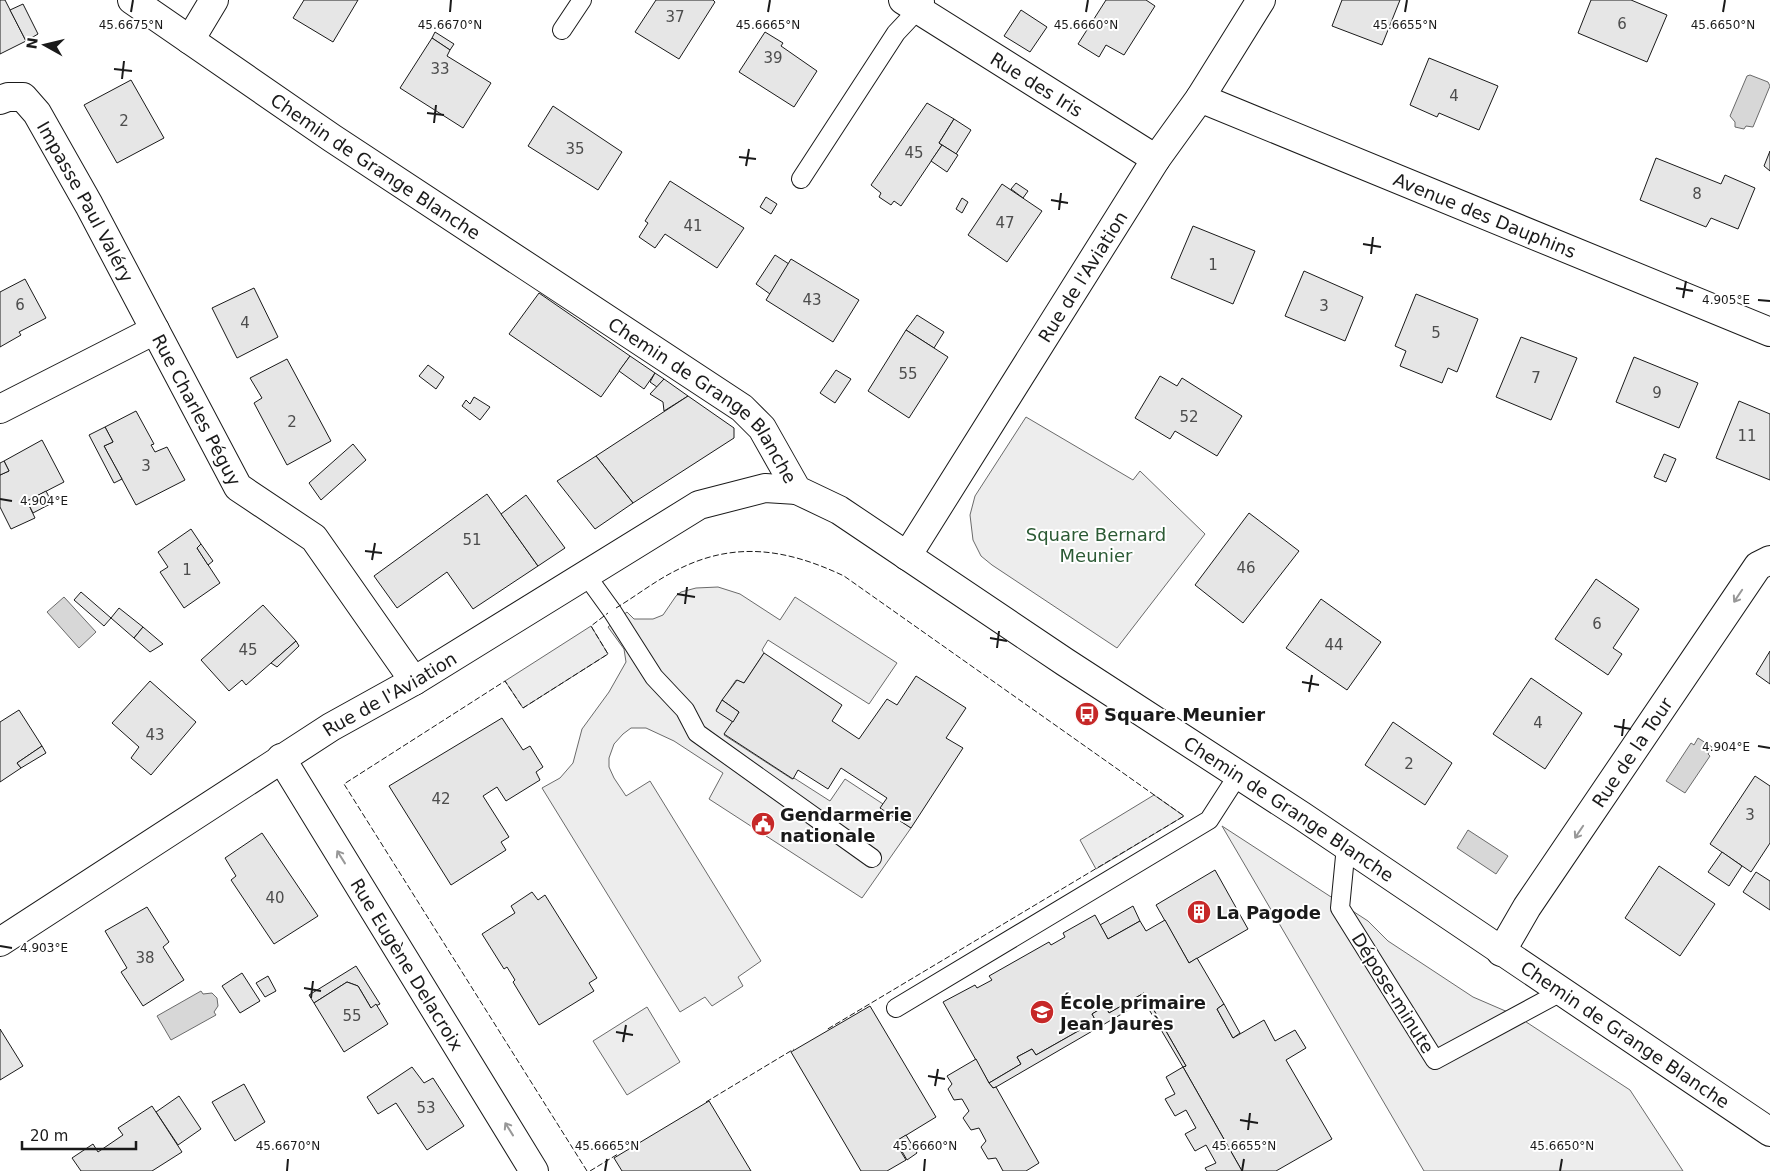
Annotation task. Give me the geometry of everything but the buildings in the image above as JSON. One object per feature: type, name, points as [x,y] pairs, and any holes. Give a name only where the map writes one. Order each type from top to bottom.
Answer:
[{"type":"street","name":"Chemin de Grange Blanche","points":[[132,0],[332,138],[742,408],[762,428],[797,490],[839,510],[1346,846],[1770,1132]]},
{"type":"street","points":[[190,40],[214,0]]},
{"type":"street","name":"Rue de l'Aviation","points":[[907,556],[1156,159],[1200,98],[1262,0]]},
{"type":"street","name":"Rue des Iris","points":[[916,3],[1156,159]]},
{"type":"street","name":"Impasse Paul Valéry","points":[[0,100],[8,97],[23,98],[37,113],[155,330]]},
{"type":"street","name":"Avenue des Dauphins","points":[[1200,98],[1770,332]]},
{"type":"street","name":"Rue Charles Péguy","points":[[0,409],[155,330],[238,487],[314,538],[414,681]]},
{"type":"street","name":"Rue de l'Aviation","points":[[0,942],[281,758],[331,727],[414,681],[699,506],[765,488],[797,490]]},
{"type":"street","name":"Rue de la Tour","points":[[1501,952],[1528,907],[1758,566],[1770,560]]},
{"type":"street","name":"Rue Eugène Delacroix","points":[[281,758],[534,1171]]},
{"type":"lane","points":[[562,30],[582,0]]},
{"type":"lane","name":"Rue des Iris","points":[[800,180],[916,3]]},
{"type":"lane","points":[[586,575],[612,611],[654,677],[685,710],[697,733],[872,858]]},
{"type":"lane","points":[[896,1008],[1209,820],[1238,775]]},
{"type":"lane","name":"Dépose-minute","points":[[1346,846],[1340,908],[1435,1060],[1561,992]]},
{"type":"shaded area","points":[[1750,75],[1768,82],[1770,86],[1753,127],[1746,126],[1744,129],[1735,127],[1735,122],[1730,116],[1747,76]]},
{"type":"shaded area","name":"Square Bernard Meunier","points":[[1026,417],[1133,480],[1140,471],[1205,534],[1117,648],[992,565],[981,556],[973,540],[970,515],[975,496]]},
{"type":"shaded area","points":[[718,587],[740,594],[780,620],[795,597],[897,663],[869,704],[768,640],[762,650],[764,653],[744,683],[736,680],[716,710],[733,722],[724,735],[792,779],[794,778],[830,801],[845,779],[883,804],[881,808],[911,828],[862,898],[709,799],[723,773],[674,741],[646,728],[631,728],[623,734],[614,744],[609,758],[609,767],[614,778],[626,796],[650,781],[761,961],[738,977],[743,986],[712,1006],[705,997],[680,1012],[542,788],[560,778],[573,763],[582,729],[609,692],[626,662],[624,649],[608,627],[627,612],[634,619],[653,619],[663,615],[681,592],[696,588]]},
{"type":"shaded area","points":[[64,597],[96,632],[79,648],[47,612]]},
{"type":"shaded area","points":[[591,626],[608,654],[523,708],[505,681]]},
{"type":"shaded area","points":[[1698,738],[1712,747],[1708,754],[1710,756],[1685,793],[1666,781],[1691,743],[1694,745]]},
{"type":"shaded area","points":[[1154,795],[1184,816],[1096,869],[1080,840]]},
{"type":"shaded area","points":[[1222,826],[1368,921],[1388,941],[1473,997],[1517,1016],[1630,1090],[1683,1171],[1424,1171]]},
{"type":"shaded area","points":[[1468,830],[1508,856],[1496,874],[1457,848]]},
{"type":"shaded area","points":[[201,991],[203,994],[212,993],[217,998],[218,1006],[214,1012],[216,1015],[171,1040],[157,1016]]},
{"type":"shaded area","points":[[647,1007],[680,1062],[627,1095],[593,1041]]},
{"type":"fence","points":[[616,608],[675,571],[697,561],[718,555],[760,552],[802,559],[844,576],[1184,816],[826,1030]]},
{"type":"fence","points":[[587,1171],[344,784],[505,681],[523,708],[608,654],[591,626],[608,613]]},
{"type":"fence","points":[[706,1102],[794,1049]]},
{"type":"fence","points":[[590,1171],[618,1154]]},
{"type":"place","name":"Square Meunier","points":[[1087,714]]},
{"type":"place","name":"Gendarmerie nationale","points":[[763,824]]},
{"type":"place","name":"La Pagode","points":[[1199,912]]},
{"type":"place","name":"École primaire Jean Jaurès","points":[[1042,1012]]}]
